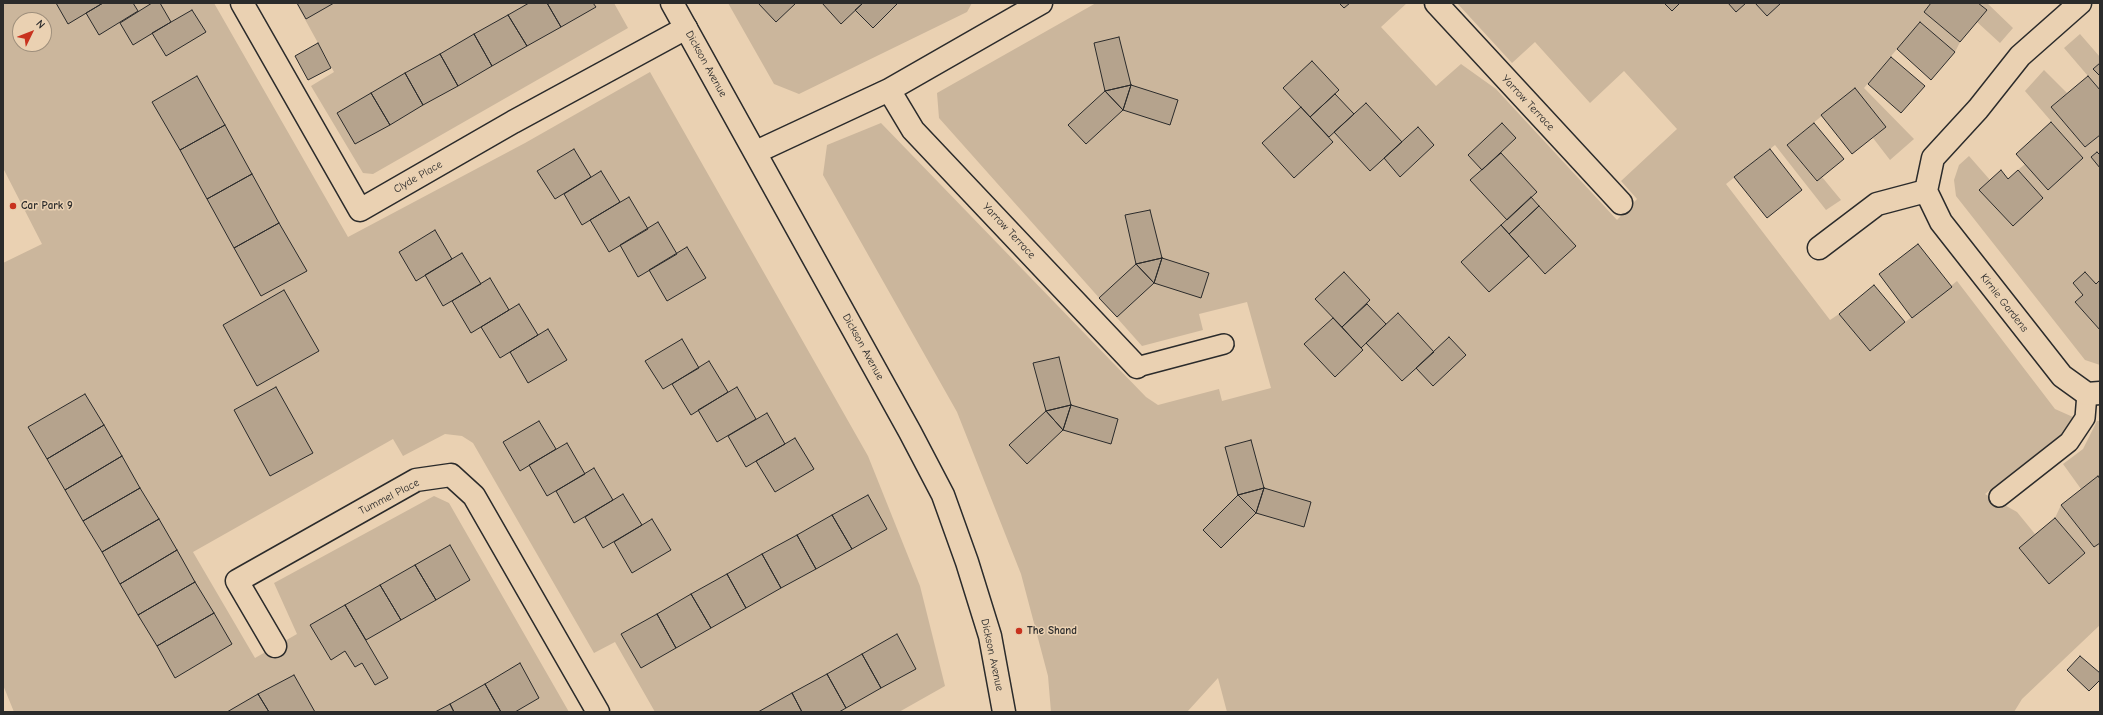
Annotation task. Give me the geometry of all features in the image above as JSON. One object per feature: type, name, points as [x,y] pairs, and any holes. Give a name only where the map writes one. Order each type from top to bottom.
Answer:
[{"type":"street","name":"Clyde Place","points":[[242,3],[360,210],[513,122],[686,28]]},
{"type":"street","name":"Dickson Avenue","points":[[672,3],[756,152],[943,495],[967,562],[990,636],[1004,712]]},
{"type":"street","points":[[756,152],[889,90],[1008,24],[1041,3]]},
{"type":"street","name":"Yarrow Terrace","points":[[1436,3],[1621,203]]},
{"type":"street","points":[[1819,248],[1877,204],[1926,191],[1933,158],[1978,109],[2020,56],[2080,3]]},
{"type":"street","name":"Yarrow Terrace","points":[[889,90],[913,130],[1136,367]]},
{"type":"street","name":"Kirnie Gardens","points":[[1926,191],[1941,222],[2062,376],[2094,394]]},
{"type":"street","name":"Tummel Place","points":[[275,646],[237,580],[416,480],[451,475],[474,496],[598,712]]},
{"type":"lane","points":[[1136,367],[1224,344]]},
{"type":"lane","points":[[1999,497],[2069,442],[2085,418],[2094,394]]},
{"type":"shaded area","points":[[3,3],[214,3],[348,237],[525,143],[650,72],[868,456],[920,586],[945,686],[899,712],[655,712],[615,642],[594,653],[473,443],[462,436],[445,434],[403,456],[393,439],[193,552],[255,658],[297,634],[274,583],[434,496],[449,503],[569,712],[14,712],[3,685],[3,263],[42,244],[3,168]]},
{"type":"shaded area","points":[[296,3],[614,3],[628,28],[373,174],[363,173],[311,86],[334,72]]},
{"type":"shaded area","points":[[728,3],[972,3],[967,12],[799,94],[774,84]]},
{"type":"shaded area","points":[[1096,3],[1407,3],[1381,27],[1436,86],[1461,64],[1496,89],[1617,220],[1637,199],[1621,181],[1677,129],[1624,71],[1590,103],[1535,42],[1512,63],[1457,3],[1931,3],[1924,12],[1960,42],[1955,52],[1920,22],[1864,88],[1914,139],[1890,160],[1873,138],[1886,127],[1854,89],[1787,145],[1816,181],[1822,177],[1841,200],[1826,210],[1775,145],[1726,184],[1830,320],[1839,314],[1870,350],[1957,281],[2055,409],[2073,417],[2063,433],[1985,494],[2017,512],[2035,534],[2019,549],[2049,584],[2085,553],[2055,518],[2061,505],[2094,547],[2100,543],[2100,625],[2022,699],[2014,712],[1227,712],[1218,678],[1187,712],[1051,712],[1048,676],[1021,574],[957,412],[823,175],[827,145],[881,123],[1146,397],[1158,405],[1219,389],[1222,401],[1271,388],[1247,302],[1199,314],[1203,330],[1142,346],[939,118],[937,93]]},
{"type":"shaded area","points":[[1978,3],[1987,3],[2013,28],[2000,43],[1977,22],[1986,10]]},
{"type":"shaded area","points":[[2080,34],[2100,57],[2100,63],[2094,69],[2100,76],[2100,90],[2064,48]]},
{"type":"shaded area","points":[[2044,70],[2067,93],[2051,107],[2085,147],[2100,135],[2100,280],[2096,284],[2085,272],[2073,283],[2083,295],[2075,302],[2100,330],[2100,365],[2085,360],[1956,196],[1954,180],[1959,165],[1969,156],[1990,180],[1979,190],[2013,226],[2043,198],[2018,170],[2025,164],[2048,189],[2083,158],[2025,91]]},
{"type":"shaded area","points":[[2097,421],[2100,421],[2100,479],[2081,489],[2063,464],[2083,449]]},
{"type":"building","points":[[56,3],[103,3],[68,24]]},
{"type":"building","points":[[103,3],[133,3],[138,11],[99,35],[86,13]]},
{"type":"building","points":[[152,3],[160,3],[171,22],[133,45],[120,23]]},
{"type":"building","points":[[297,3],[334,3],[306,19]]},
{"type":"building","points":[[529,3],[547,3],[561,27],[527,46],[508,15]]},
{"type":"building","points":[[547,3],[593,3],[596,7],[561,27]]},
{"type":"building","points":[[758,3],[796,3],[776,22]]},
{"type":"building","points":[[822,3],[863,3],[841,24]]},
{"type":"building","points":[[863,3],[898,3],[873,28],[855,10]]},
{"type":"building","points":[[1339,3],[1350,3],[1344,8]]},
{"type":"building","points":[[1664,3],[1680,3],[1672,11]]},
{"type":"building","points":[[1728,3],[1746,3],[1736,12]]},
{"type":"building","points":[[1755,3],[1781,3],[1767,16]]},
{"type":"building","points":[[1931,3],[1978,3],[1987,10],[1960,42],[1924,12]]},
{"type":"building","points":[[192,10],[206,32],[166,56],[152,33]]},
{"type":"building","points":[[508,15],[527,46],[492,66],[474,34]]},
{"type":"building","points":[[1920,22],[1955,52],[1931,80],[1897,49]]},
{"type":"building","points":[[474,34],[492,66],[458,86],[440,54]]},
{"type":"building","points":[[1119,37],[1131,85],[1105,91],[1094,43]]},
{"type":"building","points":[[318,43],[331,68],[308,80],[295,56]]},
{"type":"building","points":[[440,54],[458,86],[423,105],[405,73]]},
{"type":"building","points":[[1891,57],[1925,86],[1901,113],[1868,84]]},
{"type":"building","points":[[1312,61],[1339,90],[1310,117],[1283,88]]},
{"type":"building","points":[[2100,63],[2100,76],[2093,69]]},
{"type":"building","points":[[405,73],[423,105],[390,125],[371,93]]},
{"type":"building","points":[[197,76],[225,125],[180,150],[152,102]]},
{"type":"building","points":[[2088,76],[2100,90],[2100,135],[2085,147],[2051,107]]},
{"type":"building","points":[[1131,85],[1123,110],[1105,91]]},
{"type":"building","points":[[1131,85],[1178,100],[1170,125],[1123,110]]},
{"type":"building","points":[[1855,88],[1886,127],[1852,154],[1821,115]]},
{"type":"building","points":[[1105,91],[1123,110],[1086,144],[1068,125]]},
{"type":"building","points":[[371,93],[390,125],[355,144],[337,113]]},
{"type":"building","points":[[1335,94],[1354,114],[1329,137],[1310,117]]},
{"type":"building","points":[[1366,103],[1402,142],[1370,171],[1334,132]]},
{"type":"building","points":[[1301,107],[1333,142],[1294,178],[1262,143]]},
{"type":"building","points":[[2051,122],[2083,158],[2048,190],[2016,154]]},
{"type":"building","points":[[1502,123],[1516,138],[1482,170],[1468,155]]},
{"type":"building","points":[[1814,123],[1844,159],[1817,181],[1787,145]]},
{"type":"building","points":[[225,125],[252,174],[207,199],[180,150]]},
{"type":"building","points":[[1418,127],[1434,145],[1400,177],[1384,158]]},
{"type":"building","points":[[574,149],[591,177],[555,199],[537,171]]},
{"type":"building","points":[[1770,149],[1802,190],[1767,218],[1734,177]]},
{"type":"building","points":[[2097,152],[2100,155],[2100,168],[2091,157]]},
{"type":"building","points":[[1501,153],[1537,192],[1507,220],[1470,180]]},
{"type":"building","points":[[2001,170],[2008,179],[2018,170],[2043,198],[2013,226],[1979,190]]},
{"type":"building","points":[[601,171],[620,202],[582,225],[564,194]]},
{"type":"building","points":[[252,174],[279,223],[234,248],[207,199]]},
{"type":"building","points":[[629,197],[648,229],[609,252],[590,220]]},
{"type":"building","points":[[1531,197],[1539,206],[1509,234],[1501,225]]},
{"type":"building","points":[[1539,206],[1576,246],[1545,274],[1509,234]]},
{"type":"building","points":[[1150,210],[1162,258],[1136,264],[1125,215]]},
{"type":"building","points":[[658,222],[677,254],[638,277],[620,245]]},
{"type":"building","points":[[279,223],[307,271],[261,296],[234,248]]},
{"type":"building","points":[[1501,225],[1529,256],[1489,292],[1461,262]]},
{"type":"building","points":[[435,230],[452,259],[416,281],[399,252]]},
{"type":"building","points":[[1918,244],[1952,287],[1912,318],[1879,274]]},
{"type":"building","points":[[687,247],[706,278],[667,301],[649,270]]},
{"type":"building","points":[[462,253],[481,284],[443,306],[425,275]]},
{"type":"building","points":[[1162,258],[1154,283],[1136,264]]},
{"type":"building","points":[[1162,258],[1209,273],[1201,298],[1154,283]]},
{"type":"building","points":[[1136,264],[1154,283],[1117,317],[1099,298]]},
{"type":"building","points":[[1344,272],[1370,300],[1342,327],[1315,299]]},
{"type":"building","points":[[2085,272],[2096,284],[2100,280],[2100,330],[2075,302],[2083,295],[2073,283]]},
{"type":"building","points":[[490,278],[509,310],[471,333],[452,301]]},
{"type":"building","points":[[1874,285],[1905,322],[1870,351],[1839,314]]},
{"type":"building","points":[[284,290],[319,351],[257,386],[223,325]]},
{"type":"building","points":[[519,304],[538,335],[500,358],[481,327]]},
{"type":"building","points":[[1367,304],[1386,324],[1361,348],[1342,327]]},
{"type":"building","points":[[1398,313],[1434,352],[1402,381],[1366,343]]},
{"type":"building","points":[[1333,318],[1363,350],[1335,377],[1304,344]]},
{"type":"building","points":[[548,329],[567,360],[528,383],[510,352]]},
{"type":"building","points":[[1449,337],[1466,355],[1433,386],[1416,368]]},
{"type":"building","points":[[682,339],[699,368],[663,389],[645,361]]},
{"type":"building","points":[[1059,357],[1071,405],[1046,411],[1033,363]]},
{"type":"building","points":[[709,361],[728,392],[691,415],[672,384]]},
{"type":"building","points":[[276,387],[313,453],[270,476],[234,410]]},
{"type":"building","points":[[737,387],[756,419],[717,442],[698,410]]},
{"type":"building","points":[[85,394],[104,425],[47,459],[28,427]]},
{"type":"building","points":[[1071,405],[1063,430],[1046,411]]},
{"type":"building","points":[[1071,405],[1118,419],[1111,444],[1063,430]]},
{"type":"building","points":[[1046,411],[1063,430],[1027,464],[1009,445]]},
{"type":"building","points":[[767,413],[785,444],[746,467],[728,436]]},
{"type":"building","points":[[539,421],[556,449],[520,471],[503,442]]},
{"type":"building","points":[[104,425],[122,456],[65,490],[47,459]]},
{"type":"building","points":[[795,438],[814,469],[775,492],[756,461]]},
{"type":"building","points":[[1251,440],[1264,488],[1238,495],[1225,447]]},
{"type":"building","points":[[567,443],[585,474],[547,496],[529,465]]},
{"type":"building","points":[[122,456],[140,488],[83,521],[65,490]]},
{"type":"building","points":[[594,468],[613,500],[574,523],[556,491]]},
{"type":"building","points":[[2098,476],[2100,479],[2100,543],[2094,547],[2061,505]]},
{"type":"building","points":[[140,488],[159,519],[102,552],[83,521]]},
{"type":"building","points":[[1264,488],[1256,513],[1238,495]]},
{"type":"building","points":[[1264,488],[1311,502],[1304,527],[1256,513]]},
{"type":"building","points":[[623,494],[642,525],[603,548],[585,517]]},
{"type":"building","points":[[868,495],[887,529],[852,549],[832,515]]},
{"type":"building","points":[[1238,495],[1256,513],[1221,548],[1203,530]]},
{"type":"building","points":[[832,515],[852,549],[816,569],[797,535]]},
{"type":"building","points":[[2055,518],[2085,553],[2049,584],[2019,548]]},
{"type":"building","points":[[159,519],[177,550],[120,584],[102,552]]},
{"type":"building","points":[[652,519],[671,550],[632,573],[614,542]]},
{"type":"building","points":[[797,535],[816,569],[781,588],[762,554]]},
{"type":"building","points":[[450,545],[470,580],[436,600],[415,565]]},
{"type":"building","points":[[177,550],[195,582],[138,615],[120,584]]},
{"type":"building","points":[[762,554],[781,588],[746,608],[727,574]]},
{"type":"building","points":[[415,565],[436,600],[401,620],[380,585]]},
{"type":"building","points":[[727,574],[746,608],[711,628],[691,594]]},
{"type":"building","points":[[195,582],[214,613],[157,646],[138,615]]},
{"type":"building","points":[[380,585],[401,620],[366,640],[345,605]]},
{"type":"building","points":[[691,594],[711,628],[676,648],[657,614]]},
{"type":"building","points":[[345,605],[388,678],[375,685],[362,663],[355,667],[345,651],[331,660],[310,625]]},
{"type":"building","points":[[214,613],[232,644],[175,678],[157,646]]},
{"type":"building","points":[[657,614],[676,648],[641,668],[621,634]]},
{"type":"building","points":[[897,634],[916,669],[881,688],[862,654]]},
{"type":"building","points":[[862,654],[881,688],[846,708],[827,674]]},
{"type":"building","points":[[2080,656],[2100,673],[2100,680],[2089,691],[2067,670]]},
{"type":"building","points":[[520,663],[539,698],[515,712],[501,712],[485,684]]},
{"type":"building","points":[[827,674],[846,708],[839,712],[802,712],[792,693]]},
{"type":"building","points":[[294,675],[315,712],[269,712],[258,694]]},
{"type":"building","points":[[485,684],[501,712],[454,712],[450,704]]},
{"type":"building","points":[[792,693],[802,712],[758,712]]},
{"type":"building","points":[[258,694],[269,712],[227,712]]},
{"type":"building","points":[[450,704],[454,712],[435,712]]},
{"type":"place","name":"Car Park 9","points":[[13,206]]},
{"type":"place","name":"The Shand","points":[[1019,631]]}]
